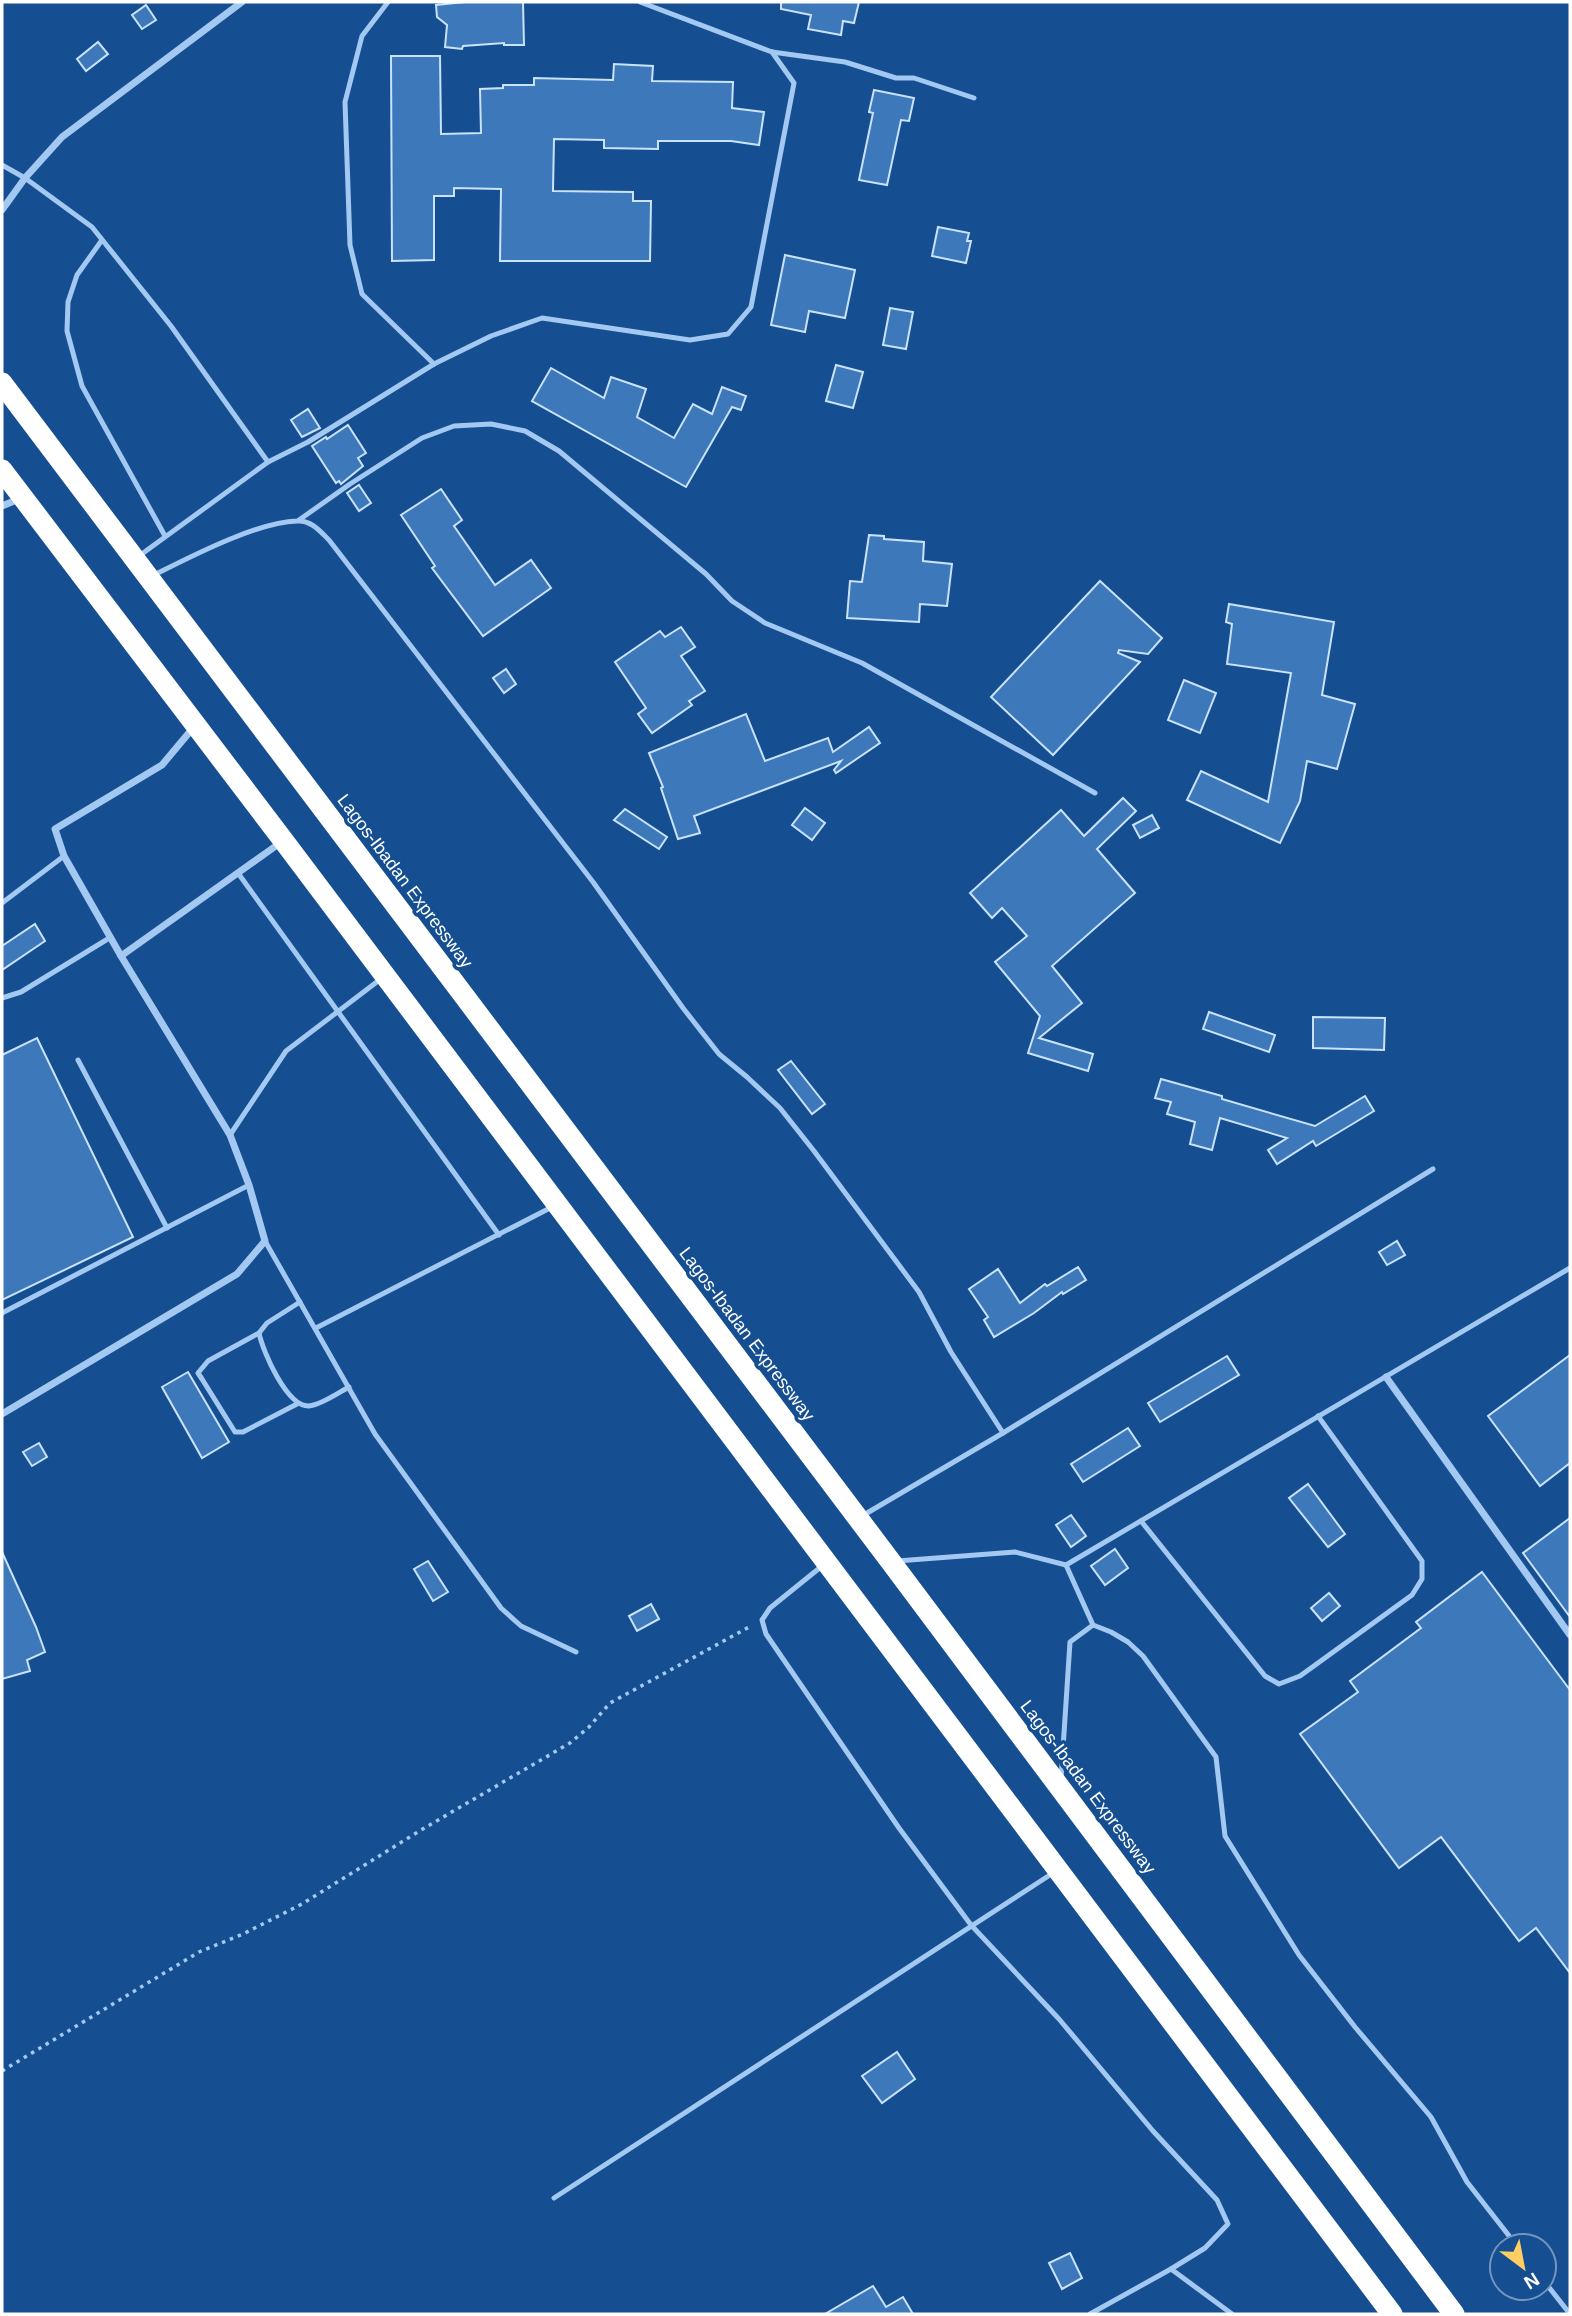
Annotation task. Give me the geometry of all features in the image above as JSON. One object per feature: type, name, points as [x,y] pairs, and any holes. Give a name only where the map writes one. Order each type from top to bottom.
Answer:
[{"type":"highway","name":"Lagos-Ibadan Expressway","points":[[2,383],[1454,2314]]},
{"type":"highway","points":[[2,470],[1392,2314]]},
{"type":"street","points":[[2,210],[25,178],[62,137],[242,2]]},
{"type":"street","points":[[2,506],[23,498]]},
{"type":"street","points":[[2,1414],[237,1274],[265,1241],[249,1185],[230,1135],[121,956],[64,856],[55,828],[162,765],[195,724]]},
{"type":"street","points":[[121,956],[283,841]]},
{"type":"street","points":[[1386,1377],[1570,1634]]},
{"type":"lane","points":[[388,2],[362,36],[345,102],[351,245],[362,294],[434,364]]},
{"type":"lane","points":[[640,2],[772,52],[845,62],[896,78],[914,78],[974,98]]},
{"type":"lane","points":[[134,559],[268,462],[308,442],[434,364],[491,336],[542,318],[690,340],[728,334],[751,307],[794,83],[772,52]]},
{"type":"lane","points":[[2,165],[25,178],[92,227],[172,326],[268,462]]},
{"type":"lane","points":[[102,240],[77,275],[68,302],[67,331],[82,386],[165,536]]},
{"type":"lane","points":[[148,578],[200,552],[263,528],[299,520],[422,438],[454,426],[491,424],[525,431],[558,451],[706,574],[732,601],[765,623],[862,663],[1095,793]]},
{"type":"lane","points":[[299,520],[316,526],[338,551],[593,882],[719,1054],[780,1108],[814,1151],[919,1292],[951,1352],[1003,1433]]},
{"type":"lane","points":[[2,903],[64,856]]},
{"type":"lane","points":[[238,873],[499,1235]]},
{"type":"lane","points":[[2,998],[21,992],[111,937]]},
{"type":"lane","points":[[230,1135],[286,1051],[385,975]]},
{"type":"lane","points":[[78,1060],[167,1228]]},
{"type":"lane","points":[[858,1518],[1003,1433],[1433,1169]]},
{"type":"lane","points":[[2,1313],[249,1185]]},
{"type":"lane","points":[[316,1328],[557,1205]]},
{"type":"lane","points":[[265,1241],[375,1434],[501,1608],[522,1626],[576,1652]]},
{"type":"lane","points":[[891,1562],[1015,1552],[1066,1565],[1570,1268]]},
{"type":"lane","points":[[300,1302],[267,1323],[260,1333],[208,1361],[198,1373],[235,1433],[243,1432],[297,1404],[311,1406],[349,1387]]},
{"type":"lane","points":[[260,1333],[261,1343],[287,1394],[297,1404]]},
{"type":"lane","points":[[1141,1521],[1265,1676],[1279,1684],[1300,1676],[1412,1595],[1422,1579],[1422,1561],[1318,1416]]},
{"type":"lane","points":[[827,1563],[770,1608],[762,1620],[766,1634],[891,1817],[971,1925],[1059,2019],[1153,2131],[1217,2200],[1228,2224],[1205,2248],[1090,2314]]},
{"type":"lane","points":[[1066,1565],[1093,1625],[1128,1642],[1143,1656],[1216,1757],[1224,1836],[1299,1955],[1431,2117],[1467,2182],[1506,2232]]},
{"type":"lane","points":[[1060,1788],[1070,1642],[1093,1625]]},
{"type":"lane","points":[[554,2198],[1058,1870]]},
{"type":"lane","points":[[1171,2269],[1232,2314]]},
{"type":"lane","points":[[1558,2299],[1570,2314]]},
{"type":"path","points":[[2,2071],[199,1952],[243,1934],[302,1904],[421,1830],[570,1743],[595,1722],[610,1703],[762,1620]]},
{"type":"building","points":[[523,2],[524,45],[504,43],[463,46],[462,49],[445,47],[447,25],[437,17],[436,5]]},
{"type":"building","points":[[781,2],[859,2],[854,23],[843,21],[841,35],[808,29],[811,15],[781,9]]},
{"type":"building","points":[[146,5],[156,20],[142,29],[132,15]]},
{"type":"building","points":[[98,42],[108,54],[86,71],[77,59]]},
{"type":"building","points":[[391,56],[440,56],[441,134],[481,133],[480,89],[503,88],[503,85],[534,85],[534,78],[613,80],[614,64],[653,66],[652,81],[733,82],[732,108],[764,112],[759,145],[731,141],[658,141],[658,149],[604,148],[604,140],[554,139],[553,191],[633,192],[633,201],[651,201],[650,261],[500,261],[501,189],[454,188],[454,196],[434,196],[434,260],[392,261]]},
{"type":"building","points":[[874,90],[914,98],[909,121],[901,120],[887,185],[859,180],[873,113],[869,112]]},
{"type":"building","points":[[938,227],[969,233],[967,241],[971,241],[966,263],[932,256]]},
{"type":"building","points":[[785,255],[855,270],[845,318],[809,311],[805,332],[771,325]]},
{"type":"building","points":[[890,308],[913,312],[906,349],[883,345]]},
{"type":"building","points":[[836,365],[863,372],[853,408],[826,401]]},
{"type":"building","points":[[551,368],[604,398],[611,377],[646,389],[637,417],[674,438],[693,404],[712,414],[722,387],[746,396],[741,410],[732,407],[686,487],[532,401]]},
{"type":"building","points":[[308,409],[320,428],[302,437],[291,420]]},
{"type":"building","points":[[348,425],[366,453],[358,458],[363,466],[341,484],[339,481],[336,483],[312,446]]},
{"type":"building","points":[[359,485],[371,503],[359,511],[347,493]]},
{"type":"building","points":[[441,489],[462,520],[454,526],[495,585],[531,560],[551,588],[483,636],[432,568],[435,566],[401,515]]},
{"type":"building","points":[[869,535],[924,542],[923,561],[952,564],[947,606],[920,604],[919,622],[847,618],[850,581],[862,582]]},
{"type":"building","points":[[1100,581],[1162,638],[1148,654],[1119,650],[1118,653],[1140,662],[1053,755],[991,697]]},
{"type":"building","points":[[1229,604],[1334,622],[1322,695],[1355,704],[1337,769],[1307,761],[1300,801],[1280,843],[1187,800],[1201,771],[1268,802],[1291,673],[1227,664],[1232,624],[1226,622]]},
{"type":"building","points":[[681,627],[695,647],[681,656],[705,691],[689,701],[692,705],[652,733],[638,714],[646,708],[615,662],[660,631],[665,637]]},
{"type":"building","points":[[506,669],[516,684],[504,693],[493,678]]},
{"type":"building","points":[[1184,680],[1216,693],[1200,733],[1168,720]]},
{"type":"building","points":[[746,714],[765,761],[828,738],[833,752],[869,727],[880,743],[836,773],[834,770],[841,761],[694,816],[700,833],[678,839],[661,788],[663,787],[649,753]]},
{"type":"building","points":[[1123,798],[1136,811],[1097,849],[1135,893],[1052,966],[1082,1003],[1039,1038],[1093,1054],[1088,1071],[1028,1053],[1040,1016],[995,962],[1027,936],[1002,908],[992,918],[970,893],[1061,810],[1084,836]]},
{"type":"building","points":[[805,808],[825,823],[812,840],[792,825]]},
{"type":"building","points":[[625,809],[667,837],[659,849],[614,820]]},
{"type":"building","points":[[1152,815],[1159,828],[1140,838],[1133,825]]},
{"type":"building","points":[[35,924],[45,941],[2,970],[2,946]]},
{"type":"building","points":[[1209,1012],[1275,1035],[1269,1052],[1203,1029]]},
{"type":"building","points":[[1313,1017],[1385,1018],[1384,1050],[1313,1048]]},
{"type":"building","points":[[37,1038],[133,1237],[2,1300],[2,1055]]},
{"type":"building","points":[[791,1061],[825,1104],[812,1114],[778,1070]]},
{"type":"building","points":[[1161,1079],[1315,1126],[1365,1096],[1374,1111],[1316,1146],[1313,1141],[1277,1164],[1268,1150],[1287,1138],[1220,1118],[1212,1150],[1190,1144],[1195,1122],[1167,1114],[1171,1102],[1155,1098]]},
{"type":"building","points":[[1397,1241],[1405,1255],[1387,1265],[1379,1252]]},
{"type":"building","points":[[1078,1267],[1086,1280],[1063,1294],[1062,1292],[994,1337],[984,1320],[988,1317],[969,1289],[998,1269],[1020,1303],[1045,1284],[1047,1286]]},
{"type":"building","points":[[1570,1355],[1570,1463],[1540,1486],[1488,1416]]},
{"type":"building","points":[[1227,1356],[1239,1375],[1160,1422],[1148,1403]]},
{"type":"building","points":[[188,1372],[229,1442],[202,1458],[162,1387]]},
{"type":"building","points":[[1128,1428],[1140,1446],[1083,1482],[1071,1464]]},
{"type":"building","points":[[39,1443],[47,1457],[32,1466],[23,1452]]},
{"type":"building","points":[[1308,1484],[1345,1534],[1328,1547],[1289,1498]]},
{"type":"building","points":[[1071,1515],[1086,1536],[1071,1547],[1056,1525]]},
{"type":"building","points":[[1570,1518],[1570,1617],[1523,1553]]},
{"type":"building","points":[[1115,1549],[1128,1568],[1105,1585],[1091,1566]]},
{"type":"building","points":[[2,1552],[45,1652],[27,1660],[30,1671],[2,1679]]},
{"type":"building","points":[[428,1561],[448,1592],[433,1601],[414,1569]]},
{"type":"building","points":[[1482,1572],[1570,1690],[1570,1973],[1536,1928],[1519,1941],[1441,1837],[1399,1868],[1300,1734],[1358,1692],[1350,1681],[1421,1628],[1416,1622]]},
{"type":"building","points":[[1329,1593],[1340,1606],[1322,1621],[1311,1608]]},
{"type":"building","points":[[651,1604],[659,1619],[637,1631],[629,1616]]},
{"type":"building","points":[[897,2052],[915,2079],[882,2103],[862,2076]]},
{"type":"building","points":[[1070,2253],[1082,2278],[1062,2289],[1049,2263]]},
{"type":"building","points":[[873,2286],[886,2307],[903,2297],[913,2314],[825,2314]]}]
